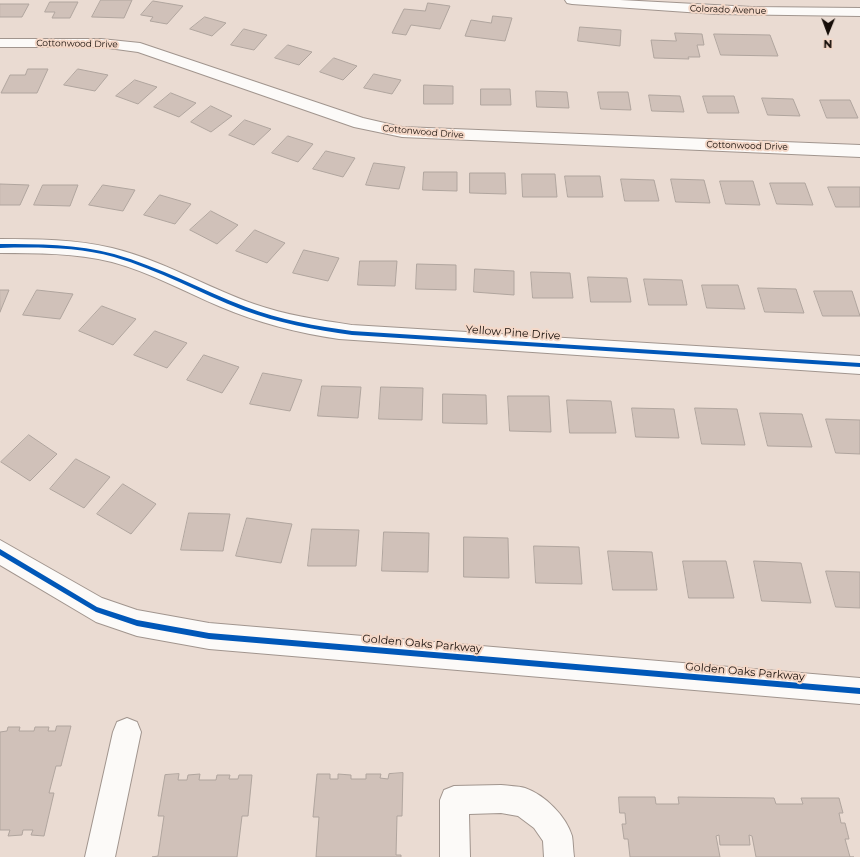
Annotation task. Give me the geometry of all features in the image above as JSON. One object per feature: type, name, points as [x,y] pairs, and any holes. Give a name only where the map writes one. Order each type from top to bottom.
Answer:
[{"type":"street","name":"Colorado Avenue","points":[[572,0],[620,5],[743,12],[799,6],[860,12]]},
{"type":"street","name":"Cottonwood Drive","points":[[0,43],[101,43],[140,48],[360,123],[402,132],[860,151]]},
{"type":"street","name":"Yellow Pine Drive","points":[[0,246],[51,246],[94,251],[120,258],[246,309],[275,319],[309,327],[352,333],[860,365]]},
{"type":"street","name":"Golden Oaks Parkway","points":[[0,552],[96,609],[137,623],[209,636],[860,691]]},
{"type":"street","points":[[100,857],[127,732]]},
{"type":"street","points":[[455,857],[454,800],[502,799],[524,802],[544,818],[557,836],[559,857]]},
{"type":"building","points":[[101,0],[132,0],[124,18],[92,17]]},
{"type":"building","points":[[153,1],[183,6],[167,24],[150,21],[153,17],[141,15]]},
{"type":"building","points":[[50,2],[78,2],[70,18],[52,18],[55,12],[45,12]]},
{"type":"building","points":[[428,3],[450,6],[440,29],[411,25],[406,35],[392,33],[404,9],[425,11]]},
{"type":"building","points":[[0,4],[29,4],[22,17],[0,17]]},
{"type":"building","points":[[493,16],[512,18],[505,41],[465,36],[471,20],[491,23]]},
{"type":"building","points":[[205,17],[226,23],[212,36],[190,29]]},
{"type":"building","points":[[580,27],[621,30],[620,46],[578,41]]},
{"type":"building","points":[[244,29],[267,35],[254,50],[231,45]]},
{"type":"building","points":[[675,33],[702,34],[704,45],[697,45],[700,57],[688,57],[689,59],[654,58],[651,40],[676,41]]},
{"type":"building","points":[[714,34],[770,35],[778,56],[721,55]]},
{"type":"building","points":[[288,45],[312,52],[299,65],[275,58]]},
{"type":"building","points":[[334,58],[357,66],[343,80],[320,72]]},
{"type":"building","points":[[28,69],[48,69],[37,93],[1,93],[10,75],[25,75]]},
{"type":"building","points":[[78,69],[108,75],[95,91],[64,85]]},
{"type":"building","points":[[374,74],[401,80],[392,94],[364,88]]},
{"type":"building","points":[[135,80],[157,87],[138,104],[116,96]]},
{"type":"building","points":[[424,85],[453,86],[453,104],[424,104]]},
{"type":"building","points":[[481,89],[510,89],[511,105],[481,105]]},
{"type":"building","points":[[536,91],[567,92],[569,108],[537,107]]},
{"type":"building","points":[[598,92],[628,92],[631,110],[601,109]]},
{"type":"building","points":[[171,93],[196,103],[179,117],[154,107]]},
{"type":"building","points":[[649,95],[680,96],[684,112],[652,111]]},
{"type":"building","points":[[703,96],[734,96],[739,113],[708,113]]},
{"type":"building","points":[[762,98],[793,99],[800,116],[768,115]]},
{"type":"building","points":[[820,100],[850,100],[858,118],[827,118]]},
{"type":"building","points":[[211,106],[232,116],[211,132],[191,122]]},
{"type":"building","points":[[245,120],[271,129],[254,145],[229,135]]},
{"type":"building","points":[[288,136],[313,144],[298,162],[272,153]]},
{"type":"building","points":[[326,151],[355,158],[343,177],[313,169]]},
{"type":"building","points":[[374,163],[405,167],[399,189],[366,185]]},
{"type":"building","points":[[424,172],[457,172],[457,191],[423,190]]},
{"type":"building","points":[[470,173],[505,173],[506,194],[470,193]]},
{"type":"building","points":[[522,174],[555,174],[557,197],[523,197]]},
{"type":"building","points":[[565,176],[600,176],[603,197],[568,197]]},
{"type":"building","points":[[621,179],[654,180],[659,201],[625,201]]},
{"type":"building","points":[[671,179],[704,180],[710,203],[676,202]]},
{"type":"building","points":[[720,181],[753,181],[760,205],[726,204]]},
{"type":"building","points":[[770,183],[805,183],[813,205],[777,204]]},
{"type":"building","points":[[0,184],[29,185],[20,205],[0,205]]},
{"type":"building","points":[[43,185],[78,185],[70,206],[34,205]]},
{"type":"building","points":[[103,185],[135,190],[123,211],[89,205]]},
{"type":"building","points":[[828,187],[860,187],[860,207],[836,207]]},
{"type":"building","points":[[160,195],[191,204],[175,224],[144,215]]},
{"type":"building","points":[[211,211],[238,225],[217,244],[190,230]]},
{"type":"building","points":[[255,230],[285,243],[267,263],[236,251]]},
{"type":"building","points":[[304,250],[339,258],[328,281],[293,273]]},
{"type":"building","points":[[360,261],[397,261],[395,286],[358,285]]},
{"type":"building","points":[[417,264],[456,265],[456,290],[416,289]]},
{"type":"building","points":[[475,269],[514,271],[514,295],[474,292]]},
{"type":"building","points":[[531,272],[570,273],[573,298],[533,298]]},
{"type":"building","points":[[588,277],[627,278],[631,302],[591,302]]},
{"type":"building","points":[[644,279],[682,280],[687,305],[649,305]]},
{"type":"building","points":[[702,285],[738,285],[745,309],[707,308]]},
{"type":"building","points":[[758,288],[796,289],[804,313],[765,312]]},
{"type":"building","points":[[0,290],[9,290],[0,312]]},
{"type":"building","points":[[37,290],[73,294],[60,319],[23,315]]},
{"type":"building","points":[[814,291],[852,291],[860,316],[823,316]]},
{"type":"building","points":[[102,306],[136,319],[113,345],[79,331]]},
{"type":"building","points":[[155,331],[187,343],[167,368],[134,355]]},
{"type":"building","points":[[204,355],[239,367],[222,393],[187,380]]},
{"type":"building","points":[[263,373],[302,380],[290,411],[250,404]]},
{"type":"building","points":[[322,386],[361,387],[358,418],[318,416]]},
{"type":"building","points":[[381,387],[423,388],[422,420],[379,419]]},
{"type":"building","points":[[443,394],[486,395],[487,424],[443,423]]},
{"type":"building","points":[[508,396],[549,396],[551,432],[510,431]]},
{"type":"building","points":[[567,400],[611,401],[616,433],[570,433]]},
{"type":"building","points":[[632,408],[674,409],[679,438],[636,437]]},
{"type":"building","points":[[695,408],[737,409],[745,445],[702,444]]},
{"type":"building","points":[[760,413],[802,414],[812,447],[768,446]]},
{"type":"building","points":[[826,419],[860,420],[860,454],[836,453]]},
{"type":"building","points":[[29,435],[57,454],[30,481],[1,462]]},
{"type":"building","points":[[76,459],[110,477],[84,508],[50,489]]},
{"type":"building","points":[[123,484],[156,504],[131,534],[97,514]]},
{"type":"building","points":[[189,513],[230,514],[223,551],[181,550]]},
{"type":"building","points":[[247,518],[292,524],[281,563],[236,556]]},
{"type":"building","points":[[312,529],[359,530],[356,566],[308,566]]},
{"type":"building","points":[[384,532],[429,533],[428,572],[382,571]]},
{"type":"building","points":[[464,537],[508,538],[509,578],[464,577]]},
{"type":"building","points":[[534,546],[579,547],[582,584],[536,583]]},
{"type":"building","points":[[608,551],[652,552],[657,590],[613,590]]},
{"type":"building","points":[[683,561],[726,561],[734,598],[689,598]]},
{"type":"building","points":[[754,561],[801,563],[811,603],[762,601]]},
{"type":"building","points":[[826,571],[860,572],[860,608],[836,607]]},
{"type":"building","points":[[57,726],[71,726],[61,766],[56,766],[49,793],[54,793],[44,836],[31,835],[33,830],[23,830],[22,835],[8,836],[10,830],[0,830],[0,732],[7,731],[8,727],[20,727],[19,731],[34,731],[35,727],[49,727],[48,731],[55,731]]},
{"type":"building","points":[[403,773],[402,816],[397,816],[396,855],[401,855],[401,857],[316,857],[319,817],[313,817],[317,774],[330,774],[330,779],[338,779],[338,774],[351,775],[351,779],[366,779],[366,774],[381,774],[380,778],[388,779],[389,774]]},
{"type":"building","points":[[179,774],[178,780],[187,780],[188,775],[200,774],[199,780],[216,780],[217,775],[230,775],[229,779],[238,779],[239,775],[252,775],[248,816],[242,816],[237,857],[152,857],[158,856],[164,816],[158,816],[165,775]]},
{"type":"building","points":[[619,797],[655,797],[656,804],[679,804],[678,797],[774,798],[776,804],[803,804],[801,798],[839,798],[843,813],[839,813],[841,823],[845,823],[849,839],[845,839],[850,857],[756,857],[752,836],[749,835],[750,845],[720,845],[719,835],[716,836],[720,857],[630,857],[628,839],[624,839],[622,824],[626,824],[625,813],[620,813]]},
{"type":"cycle path","points":[[0,246],[47,246],[94,251],[113,255],[133,261],[259,314],[299,324],[352,333],[860,365]]},
{"type":"cycle path","points":[[0,552],[96,609],[137,623],[209,636],[860,691]]}]
